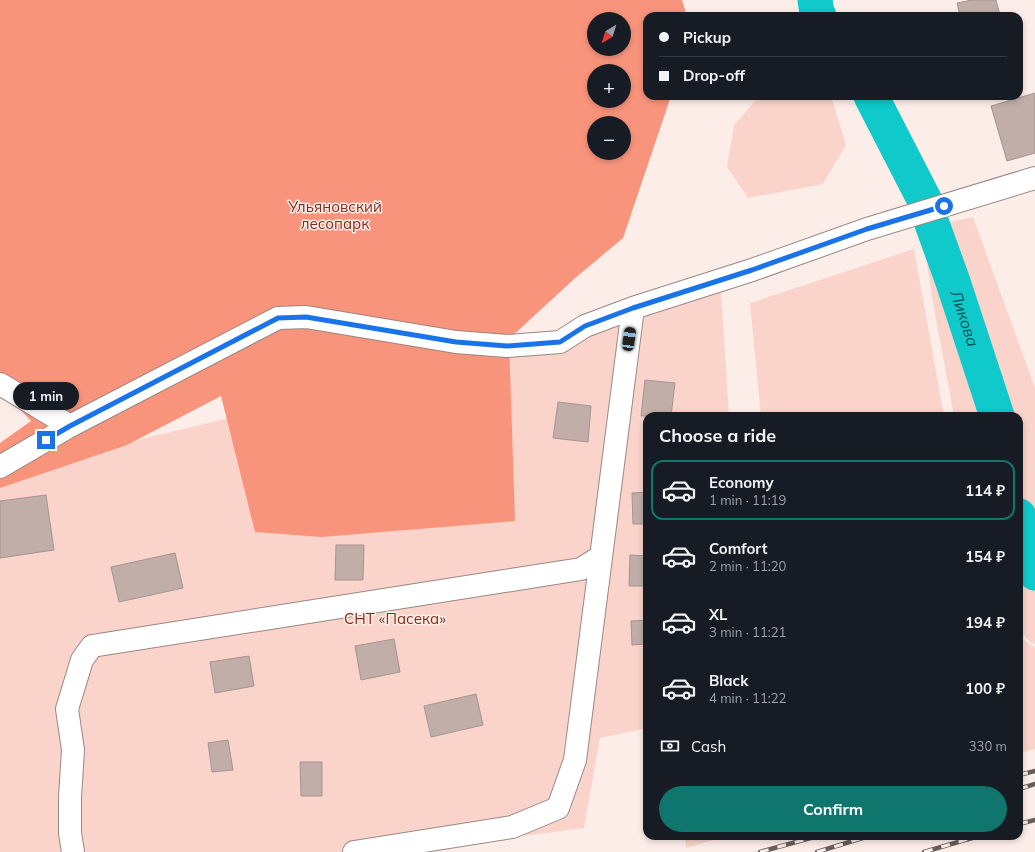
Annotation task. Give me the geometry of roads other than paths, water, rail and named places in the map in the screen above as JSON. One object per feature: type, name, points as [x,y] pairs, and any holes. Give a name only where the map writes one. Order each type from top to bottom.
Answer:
[{"type":"street","points":[[0,467],[70,426],[278,318],[306,317],[456,342],[507,346],[560,342],[585,326],[629,310],[752,270],[867,229],[1035,178]]},
{"type":"street","points":[[354,852],[512,827],[558,808],[575,760],[629,310]]},
{"type":"street","points":[[0,384],[70,426]]},
{"type":"street","points":[[73,852],[70,833],[70,797],[73,750],[67,709],[82,660],[92,646],[581,569],[600,557]]},
{"type":"waterway","name":"Ликова","points":[[815,0],[817,12]]},
{"type":"waterway","name":"Ликова","points":[[873,100],[925,201]]},
{"type":"waterway","name":"Ликова","points":[[931,221],[953,282],[996,412]]},
{"type":"waterway","name":"Ликова","points":[[1023,530],[1035,573]]},
{"type":"railway","points":[[1023,774],[1035,771]]},
{"type":"railway","points":[[1023,788],[1035,784]]},
{"type":"railway","points":[[1023,823],[1035,820]]},
{"type":"railway","points":[[760,852],[804,840]]},
{"type":"railway","points":[[817,852],[856,840]]},
{"type":"railway","points":[[924,852],[965,840]]},
{"type":"park label","name":"Ульяновский лесопарк","points":[[335,214]]},
{"type":"park label","name":"СНТ «Пасека»","points":[[395,618]]}]
